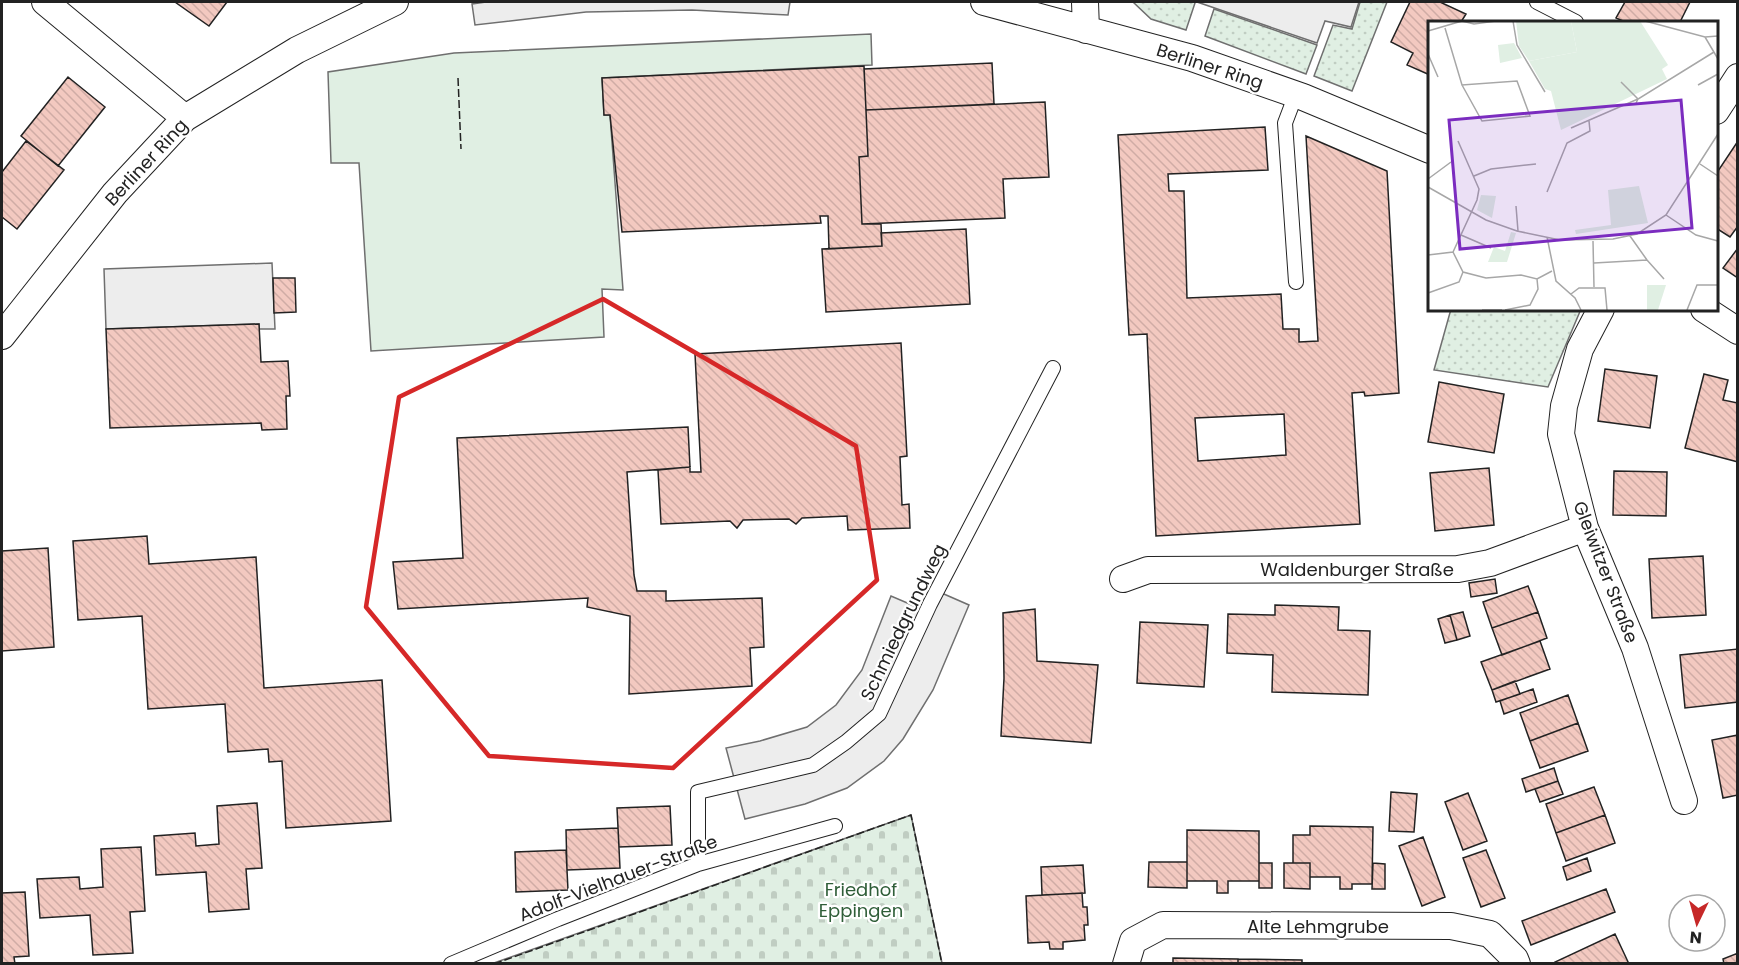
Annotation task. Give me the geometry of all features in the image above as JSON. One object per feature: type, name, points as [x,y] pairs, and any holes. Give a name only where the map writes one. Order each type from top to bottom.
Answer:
[{"type":"street","points":[[45,2],[185,118]]},
{"type":"street","name":"Berliner Ring","points":[[2,336],[115,193],[185,118],[297,50],[395,2]]},
{"type":"street","name":"Berliner Ring","points":[[984,2],[1192,58],[1296,94],[1428,149]]},
{"type":"street","points":[[1085,2],[1086,30]]},
{"type":"street","points":[[1718,105],[1737,77]]},
{"type":"street","name":"Gleiwitzer Straße","points":[[1600,310],[1580,350],[1564,406],[1561,434],[1585,528],[1635,648],[1684,801]]},
{"type":"street","points":[[1706,310],[1737,331]]},
{"type":"street","name":"Waldenburger Straße","points":[[1123,579],[1148,570],[1458,569],[1490,562],[1585,528]]},
{"type":"street","name":"Alte Lehmgrube","points":[[1126,963],[1133,941],[1163,925],[1186,925],[1451,926],[1490,934],[1517,963]]},
{"type":"lane","points":[[1538,2],[1574,21]]},
{"type":"lane","points":[[1296,94],[1285,123],[1296,282]]},
{"type":"lane","name":"Schmiedgrundweg","points":[[698,864],[698,792],[813,765],[846,742],[879,714],[930,604],[1053,368]]},
{"type":"lane","name":"Adolf-Vielhauer-Straße","points":[[451,963],[558,918],[698,864],[836,826]]},
{"type":"highlighted area","points":[[603,299],[856,446],[877,580],[673,768],[489,756],[366,607],[399,397]]},
{"type":"green space","points":[[1133,2],[1195,3],[1186,30],[1151,19]]},
{"type":"green space","points":[[1360,2],[1387,2],[1352,91],[1314,76],[1333,25],[1352,29]]},
{"type":"green space","points":[[1214,9],[1317,45],[1306,74],[1205,36]]},
{"type":"green space","points":[[871,34],[872,65],[602,78],[604,115],[610,115],[623,290],[602,289],[604,337],[371,351],[359,163],[331,163],[328,72],[454,53]]},
{"type":"green space","points":[[1451,310],[1581,310],[1548,387],[1434,370]]},
{"type":"green space","name":"Friedhof Eppingen","points":[[911,815],[942,963],[494,963]]},
{"type":"shaded area","points":[[486,2],[790,2],[788,15],[692,10],[586,12],[475,25],[472,4]]},
{"type":"shaded area","points":[[1197,2],[1359,2],[1351,27],[1325,21],[1317,43]]},
{"type":"shaded area","points":[[272,263],[275,329],[259,329],[259,324],[106,329],[104,269]]},
{"type":"shaded area","points":[[937,591],[969,605],[933,690],[903,739],[884,761],[847,788],[805,804],[745,819],[726,748],[807,727],[836,705],[862,670],[891,596],[926,611]]},
{"type":"building","points":[[175,2],[227,2],[209,26]]},
{"type":"building","points":[[1410,2],[1440,2],[1466,14],[1462,21],[1428,21],[1428,74],[1407,65],[1413,53],[1391,42]]},
{"type":"building","points":[[1625,2],[1690,2],[1680,21],[1623,21],[1616,18]]},
{"type":"building","points":[[992,63],[994,104],[866,110],[864,69]]},
{"type":"building","points":[[864,66],[868,156],[859,157],[862,224],[881,224],[882,246],[829,249],[828,216],[820,216],[821,223],[622,232],[610,115],[604,115],[602,78]]},
{"type":"building","points":[[68,77],[105,107],[58,166],[21,136]]},
{"type":"building","points":[[1045,102],[1049,177],[1003,179],[1005,218],[862,224],[859,157],[868,156],[866,110]]},
{"type":"building","points":[[1265,127],[1268,170],[1168,174],[1169,191],[1184,191],[1187,298],[1281,294],[1283,329],[1299,329],[1299,342],[1318,341],[1306,136],[1387,171],[1399,393],[1365,396],[1364,392],[1352,393],[1360,524],[1156,536],[1147,334],[1129,335],[1118,135]],"holes":[[[1284,414],[1286,455],[1198,461],[1195,418]]]},
{"type":"building","points":[[26,141],[64,170],[17,229],[2,217],[2,172]]},
{"type":"building","points":[[1738,141],[1738,226],[1730,237],[1718,229],[1718,171]]},
{"type":"building","points":[[966,229],[970,304],[826,312],[822,249],[882,246],[881,233]]},
{"type":"building","points":[[1738,248],[1738,278],[1723,268]]},
{"type":"building","points":[[273,278],[295,278],[296,312],[274,313]]},
{"type":"building","points":[[259,324],[261,362],[288,361],[290,396],[286,396],[287,429],[262,430],[261,423],[110,428],[106,329]]},
{"type":"building","points":[[901,343],[907,456],[900,457],[902,505],[909,504],[910,528],[848,530],[847,516],[802,518],[796,524],[789,519],[743,520],[737,528],[730,521],[661,524],[658,470],[690,467],[690,472],[701,472],[695,354]]},
{"type":"building","points":[[1605,369],[1657,376],[1650,428],[1598,421]]},
{"type":"building","points":[[1704,374],[1728,380],[1723,400],[1738,403],[1738,462],[1685,448]]},
{"type":"building","points":[[1439,382],[1504,394],[1494,453],[1428,442]]},
{"type":"building","points":[[688,427],[690,467],[627,472],[637,591],[666,591],[666,601],[762,598],[764,647],[750,648],[752,686],[629,694],[630,616],[587,607],[588,598],[398,609],[393,562],[463,558],[457,438]]},
{"type":"building","points":[[1489,468],[1494,525],[1435,531],[1430,473]]},
{"type":"building","points":[[1614,471],[1667,472],[1666,516],[1613,515]]},
{"type":"building","points":[[147,536],[149,564],[256,557],[264,688],[382,680],[391,821],[286,828],[282,761],[269,762],[268,749],[228,752],[225,704],[148,709],[142,616],[78,620],[73,541]]},
{"type":"building","points":[[48,548],[54,647],[2,651],[2,551]]},
{"type":"building","points":[[1703,556],[1706,615],[1652,618],[1649,559]]},
{"type":"building","points":[[1495,579],[1497,593],[1471,597],[1469,583]]},
{"type":"building","points":[[1528,586],[1538,612],[1492,628],[1483,602]]},
{"type":"building","points":[[1275,605],[1339,607],[1338,630],[1370,631],[1368,695],[1272,692],[1273,655],[1227,653],[1228,614],[1275,615]]},
{"type":"building","points":[[1035,609],[1037,661],[1098,665],[1091,743],[1001,736],[1004,678],[1003,613]]},
{"type":"building","points":[[1463,612],[1470,636],[1457,640],[1450,615]]},
{"type":"building","points":[[1538,612],[1547,638],[1502,655],[1492,628]]},
{"type":"building","points":[[1450,615],[1457,640],[1445,643],[1438,619]]},
{"type":"building","points":[[1140,622],[1208,625],[1204,687],[1137,683]]},
{"type":"building","points":[[1540,641],[1550,669],[1492,690],[1481,662]]},
{"type":"building","points":[[1738,649],[1738,702],[1685,708],[1680,655]]},
{"type":"building","points":[[1515,681],[1520,694],[1496,702],[1492,690]]},
{"type":"building","points":[[1533,689],[1537,702],[1504,714],[1500,701]]},
{"type":"building","points":[[1568,695],[1578,723],[1530,741],[1520,713]]},
{"type":"building","points":[[1578,723],[1588,751],[1540,768],[1530,741]]},
{"type":"building","points":[[1738,735],[1738,795],[1723,798],[1712,740]]},
{"type":"building","points":[[1554,768],[1558,781],[1526,792],[1522,779]]},
{"type":"building","points":[[1558,781],[1563,794],[1540,802],[1535,789]]},
{"type":"building","points":[[1594,787],[1605,815],[1556,833],[1546,804]]},
{"type":"building","points":[[1391,792],[1417,794],[1414,832],[1389,831]]},
{"type":"building","points":[[1468,793],[1487,841],[1463,850],[1445,802]]},
{"type":"building","points":[[257,803],[262,868],[246,869],[249,909],[209,912],[206,872],[156,875],[154,836],[195,833],[196,846],[219,844],[217,806]]},
{"type":"building","points":[[670,806],[672,845],[619,847],[617,808]]},
{"type":"building","points":[[1605,815],[1615,843],[1566,861],[1556,833]]},
{"type":"building","points":[[1310,826],[1373,827],[1372,884],[1352,884],[1352,889],[1340,889],[1340,877],[1310,877],[1310,863],[1293,863],[1293,835],[1310,835]]},
{"type":"building","points":[[618,828],[620,868],[567,870],[566,830]]},
{"type":"building","points":[[1187,830],[1259,831],[1259,881],[1228,881],[1228,893],[1217,893],[1217,881],[1187,881]]},
{"type":"building","points":[[1423,837],[1445,897],[1422,906],[1399,846]]},
{"type":"building","points":[[141,847],[145,911],[130,912],[133,953],[93,955],[90,915],[40,918],[37,879],[79,877],[80,889],[103,887],[101,849]]},
{"type":"building","points":[[566,850],[568,890],[516,892],[515,852]]},
{"type":"building","points":[[1486,850],[1505,898],[1481,907],[1463,858]]},
{"type":"building","points":[[1587,858],[1591,871],[1567,880],[1563,867]]},
{"type":"building","points":[[1149,862],[1187,862],[1187,888],[1148,887]]},
{"type":"building","points":[[1259,863],[1272,863],[1272,888],[1259,888]]},
{"type":"building","points":[[1284,863],[1310,863],[1310,889],[1284,888]]},
{"type":"building","points":[[1373,863],[1385,864],[1385,889],[1372,889]]},
{"type":"building","points":[[1083,865],[1085,893],[1042,895],[1041,867]]},
{"type":"building","points":[[1606,889],[1615,912],[1531,945],[1522,921]]},
{"type":"building","points":[[25,892],[29,956],[14,957],[15,964],[2,964],[2,893]]},
{"type":"building","points":[[1082,893],[1083,907],[1087,907],[1088,925],[1084,925],[1085,940],[1063,942],[1063,949],[1050,949],[1049,942],[1028,943],[1026,896]]},
{"type":"building","points":[[1615,934],[1629,964],[1556,964],[1555,962]]},
{"type":"building","points":[[1738,953],[1738,964],[1724,964],[1723,959]]},
{"type":"building","points":[[1173,958],[1238,959],[1238,964],[1173,964]]},
{"type":"building","points":[[1238,959],[1302,960],[1302,964],[1238,964]]},
{"type":"fence","points":[[458,78],[461,149]]},
{"type":"fence","points":[[494,964],[911,815],[942,964]]}]
